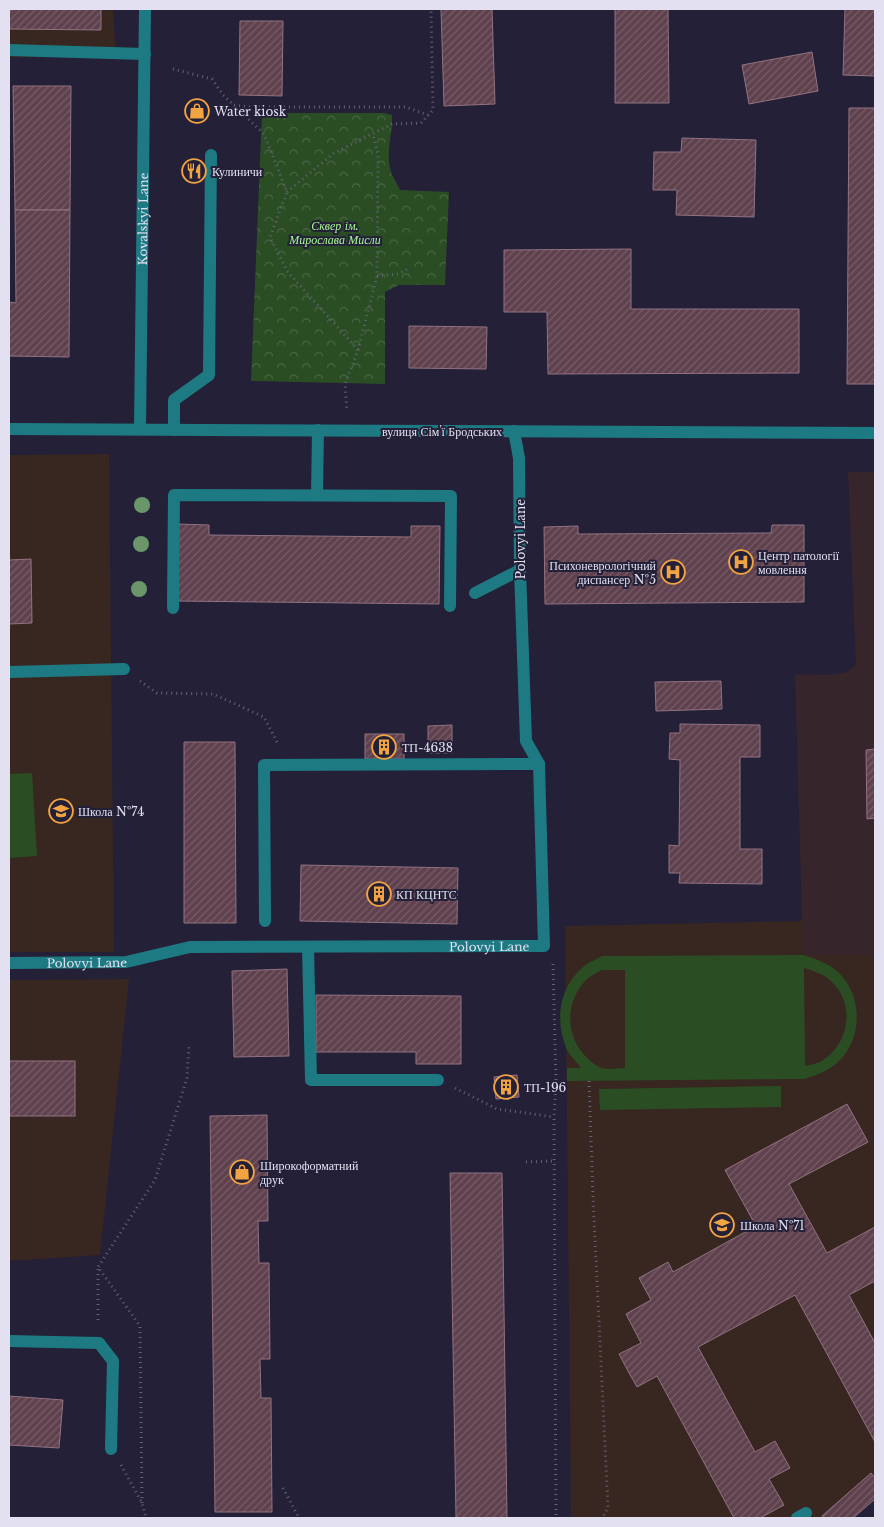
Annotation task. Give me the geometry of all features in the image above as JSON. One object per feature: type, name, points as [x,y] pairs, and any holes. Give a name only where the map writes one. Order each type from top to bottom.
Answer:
[{"type":"street","name":"Kovalskyi Lane","points":[[140,430],[145,9]]},
{"type":"street","points":[[9,50],[145,54]]},
{"type":"street","points":[[174,430],[174,400],[209,375],[210,155]]},
{"type":"street","name":"вулиця Сімʼї Бродських","points":[[9,429],[875,433]]},
{"type":"street","points":[[317,495],[318,430]]},
{"type":"street","name":"Polovyi Lane","points":[[9,963],[126,962],[190,947],[544,946],[538,764],[526,741],[520,570],[519,458],[514,431]]},
{"type":"street","points":[[173,608],[174,494],[451,496],[450,606]]},
{"type":"street","points":[[475,593],[520,570]]},
{"type":"street","points":[[9,672],[124,669]]},
{"type":"street","points":[[265,922],[264,765],[538,764]]},
{"type":"street","points":[[308,947],[311,1080],[438,1080]]},
{"type":"street","points":[[9,1341],[99,1343],[113,1361],[111,1449]]},
{"type":"path","points":[[358,350],[287,271],[270,237],[287,192],[334,154],[392,124],[421,123],[433,110],[431,9]]},
{"type":"path","points":[[173,69],[212,79],[223,95],[264,134],[287,192]]},
{"type":"path","points":[[234,105],[250,107],[406,108],[428,115]]},
{"type":"path","points":[[347,411],[346,384],[358,350],[377,276],[378,154],[373,135]]},
{"type":"path","points":[[377,276],[398,274],[408,269]]},
{"type":"path","points":[[124,669],[157,693],[213,694],[264,717],[288,765]]},
{"type":"path","points":[[554,1005],[556,1081],[554,1116],[556,1518]]},
{"type":"path","points":[[99,1343],[98,1267],[155,1180],[187,1078],[189,1045]]},
{"type":"path","points":[[438,1080],[497,1109],[554,1116]]},
{"type":"path","points":[[589,1081],[593,1208],[608,1508],[602,1518]]},
{"type":"path","points":[[526,1162],[555,1161]]},
{"type":"path","points":[[98,1267],[140,1326],[142,1503],[146,1518]]},
{"type":"path","points":[[111,1449],[142,1503]]},
{"type":"path","points":[[283,1488],[299,1518]]},
{"type":"shaded area","points":[[9,9],[113,9],[116,57],[9,57]]},
{"type":"shaded area","name":"Школа №74","points":[[109,454],[114,952],[9,952],[9,455]]},
{"type":"shaded area","points":[[848,472],[875,472],[875,955],[803,955],[795,674],[829,675],[846,672],[856,665]]},
{"type":"shaded area","name":"Школа №71","points":[[803,921],[804,955],[875,955],[875,1495],[852,1518],[571,1518],[565,926]]},
{"type":"shaded area","points":[[129,979],[100,1255],[9,1261],[9,980]]},
{"type":"green space","name":"Сквер ім. Мирослава Мисли","points":[[262,113],[384,113],[392,115],[389,161],[390,168],[400,190],[449,192],[445,285],[399,285],[385,292],[385,384],[251,381]]},
{"type":"green space","points":[[32,773],[37,856],[9,858],[9,774]]},
{"type":"green space","points":[[803,955],[834,969],[846,982],[856,1005],[856,1029],[846,1052],[838,1062],[822,1072],[804,1079],[567,1081],[567,1068],[581,1068],[568,1052],[563,1039],[560,1017],[561,1006],[568,986],[574,976],[589,963],[602,956]],"holes":[[[804,968],[822,975],[832,982],[840,991],[846,1013],[846,1025],[843,1036],[837,1046],[830,1055],[820,1062],[805,1066]],[[602,970],[625,970],[625,1068],[605,1069],[599,1067],[581,1051],[572,1033],[570,1015],[575,996],[586,980]]]},
{"type":"green space","points":[[781,1086],[781,1107],[600,1110],[599,1089]]},
{"type":"building","points":[[9,9],[101,9],[101,30],[9,29]]},
{"type":"building","points":[[441,9],[492,9],[495,104],[444,106]]},
{"type":"building","points":[[615,9],[668,9],[669,103],[615,103]]},
{"type":"building","points":[[845,9],[875,9],[875,76],[843,75]]},
{"type":"building","points":[[240,21],[283,21],[282,96],[239,95]]},
{"type":"building","points":[[812,52],[818,91],[749,104],[742,65]]},
{"type":"building","points":[[13,86],[71,86],[70,210],[15,210]]},
{"type":"building","points":[[849,108],[875,108],[875,384],[847,384]]},
{"type":"building","points":[[682,138],[756,140],[754,217],[676,215],[677,190],[653,190],[654,152],[681,152]]},
{"type":"building","points":[[15,210],[70,210],[69,357],[9,356],[9,302],[16,303]]},
{"type":"building","points":[[631,249],[631,309],[799,309],[799,373],[548,374],[547,312],[504,312],[504,250]]},
{"type":"building","points":[[409,326],[487,327],[486,369],[409,368]]},
{"type":"building","points":[[177,524],[209,525],[209,535],[411,537],[411,526],[440,526],[439,604],[176,601]]},
{"type":"building","points":[[772,525],[804,525],[804,602],[545,604],[544,527],[578,526],[578,534],[771,533]]},
{"type":"building","points":[[31,559],[32,623],[9,624],[9,560]]},
{"type":"building","points":[[721,681],[722,709],[656,711],[655,682]]},
{"type":"building","points":[[680,724],[760,725],[760,757],[740,757],[740,849],[762,849],[762,884],[679,883],[680,873],[669,873],[669,845],[679,846],[680,760],[669,759],[670,733],[680,733]]},
{"type":"building","points":[[452,725],[452,753],[428,753],[428,726]]},
{"type":"building","name":"ТП-4638","points":[[365,734],[404,734],[404,759],[365,759]]},
{"type":"building","points":[[184,742],[235,742],[236,923],[184,923]]},
{"type":"building","points":[[875,749],[875,818],[867,819],[866,750]]},
{"type":"building","name":"КП КЦНТС","points":[[301,865],[458,868],[457,924],[300,921]]},
{"type":"building","points":[[287,969],[289,1056],[234,1057],[232,971]]},
{"type":"building","points":[[316,995],[461,996],[461,1064],[416,1064],[416,1052],[316,1052]]},
{"type":"building","points":[[9,1061],[75,1061],[75,1116],[9,1116]]},
{"type":"building","name":"ТП-196","points":[[517,1075],[519,1097],[496,1099],[494,1077]]},
{"type":"building","points":[[847,1104],[868,1142],[789,1184],[827,1253],[875,1227],[875,1281],[849,1295],[875,1343],[875,1442],[795,1295],[698,1347],[755,1452],[775,1441],[790,1468],[769,1479],[784,1505],[760,1518],[734,1518],[657,1376],[637,1387],[619,1354],[641,1343],[626,1314],[651,1300],[639,1278],[668,1262],[673,1272],[756,1226],[725,1170]]},
{"type":"building","points":[[267,1115],[268,1221],[258,1221],[259,1263],[269,1263],[270,1359],[260,1359],[261,1398],[271,1398],[272,1512],[215,1512],[210,1116]]},
{"type":"building","points":[[450,1173],[502,1173],[507,1518],[456,1518]]},
{"type":"building","points":[[9,1396],[63,1400],[59,1448],[9,1445]]},
{"type":"building","points":[[871,1473],[875,1478],[875,1499],[853,1518],[823,1518],[822,1516]]},
{"type":"place","name":"Water kiosk","points":[[197,111]]},
{"type":"place","name":"Кулиничи","points":[[194,171]]},
{"type":"place","name":"Центр патології мовлення","points":[[741,562]]},
{"type":"place","name":"Психоневрологічний диспансер №5","points":[[673,572]]},
{"type":"place","name":"ТП-4638","points":[[384,747]]},
{"type":"place","name":"Школа №74","points":[[61,811]]},
{"type":"place","name":"КП КЦНТС","points":[[379,894]]},
{"type":"place","name":"ТП-196","points":[[506,1087]]},
{"type":"place","name":"Широкоформатний друк","points":[[242,1172]]},
{"type":"place","name":"Школа №71","points":[[722,1225]]}]
